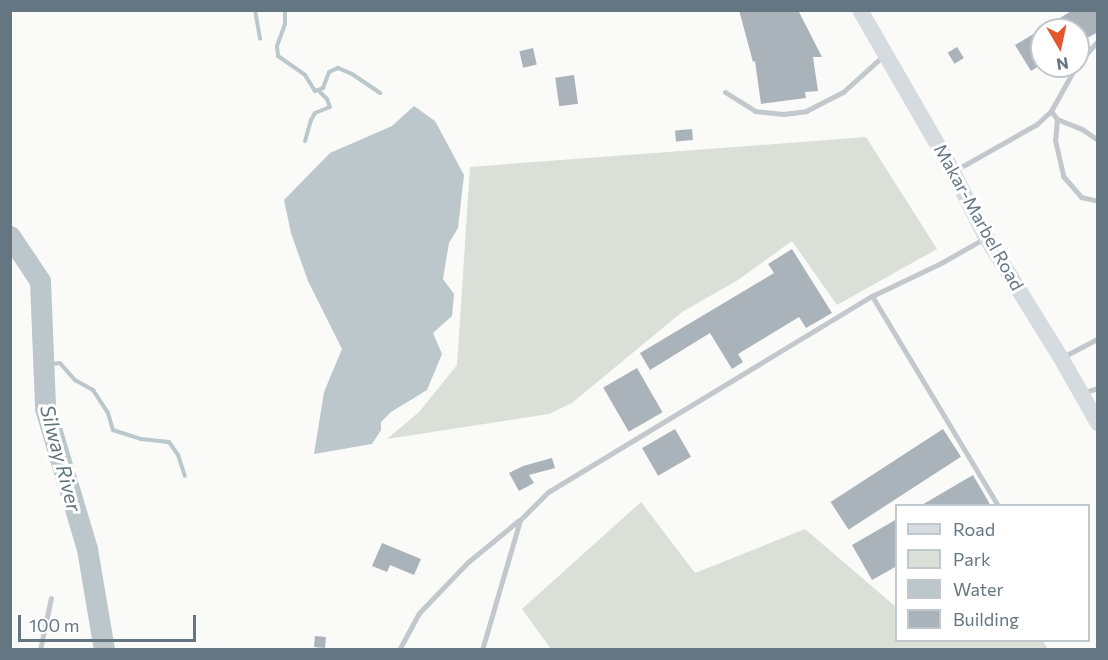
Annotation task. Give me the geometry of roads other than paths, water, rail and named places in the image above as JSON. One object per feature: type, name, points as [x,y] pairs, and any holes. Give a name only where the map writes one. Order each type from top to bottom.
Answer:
[{"type":"main road","name":"Makar-Marbel Road","points":[[860,10],[887,53],[986,237],[1061,358],[1098,423]]},
{"type":"lane","points":[[725,92],[755,111],[783,114],[806,111],[843,92],[887,53]]},
{"type":"lane","points":[[953,172],[970,160],[1037,124],[1051,111],[1069,78]]},
{"type":"lane","points":[[1051,111],[1058,119],[1082,129],[1098,140]]},
{"type":"lane","points":[[1058,119],[1055,140],[1063,176],[1081,196],[1098,201]]},
{"type":"lane","points":[[399,650],[419,613],[468,562],[520,520],[548,492],[872,296],[941,263],[986,237]]},
{"type":"lane","points":[[872,296],[997,504]]},
{"type":"lane","points":[[1061,358],[1098,338]]},
{"type":"lane","points":[[1080,394],[1098,388]]},
{"type":"lane","points":[[482,650],[520,520]]},
{"type":"lane","points":[[40,650],[51,598]]},
{"type":"water","points":[[414,106],[435,121],[464,175],[458,228],[449,243],[443,279],[454,294],[452,316],[433,333],[442,354],[427,390],[391,412],[381,422],[381,430],[372,444],[314,454],[324,392],[342,349],[308,281],[291,233],[284,200],[330,153],[392,126]]},
{"type":"waterway","points":[[255,10],[260,39]]},
{"type":"waterway","points":[[285,10],[285,24],[277,46],[278,56],[305,75],[315,91],[323,88],[329,72],[338,68],[352,74],[380,93]]},
{"type":"waterway","points":[[305,141],[315,113],[330,107],[327,99],[319,91]]},
{"type":"waterway","name":"Silway River","points":[[10,236],[40,281],[45,408],[87,549],[104,650]]},
{"type":"waterway","points":[[36,366],[60,363],[75,380],[93,390],[108,413],[113,430],[141,439],[169,442],[178,455],[185,476]]}]
